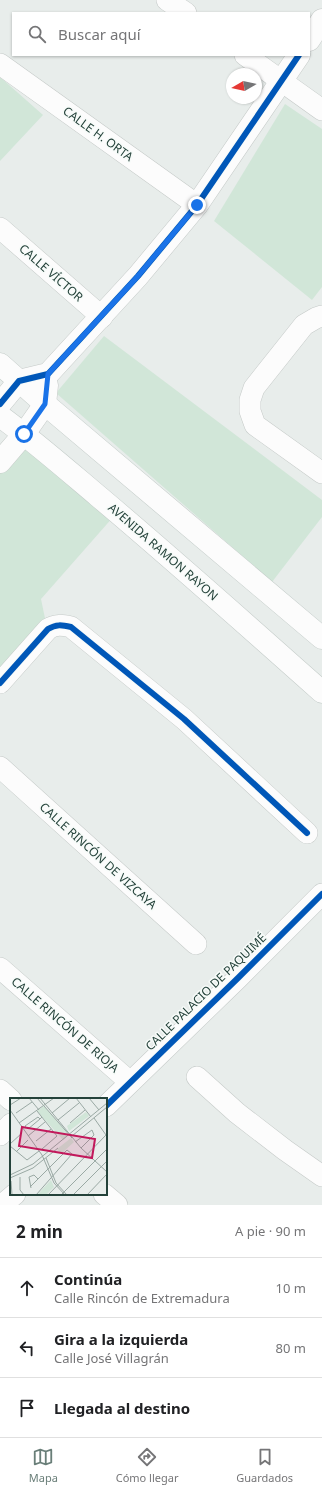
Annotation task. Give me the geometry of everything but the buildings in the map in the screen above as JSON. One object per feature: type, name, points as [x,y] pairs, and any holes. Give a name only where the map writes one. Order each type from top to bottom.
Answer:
[{"type":"main road","points":[[310,38],[322,20]]},
{"type":"main road","points":[[0,404],[19,381],[48,374],[102,317],[138,276],[197,205],[298,56]]},
{"type":"main road","points":[[0,364],[45,404],[322,638]]},
{"type":"main road","points":[[0,462],[24,434],[45,404],[48,374]]},
{"type":"main road","name":"AVENIDA RAMON RAYON","points":[[0,416],[24,434],[205,588],[322,692]]},
{"type":"street","points":[[167,0],[185,12]]},
{"type":"street","points":[[246,56],[322,110]]},
{"type":"street","name":"CALLE H. ORTA","points":[[0,64],[197,205]]},
{"type":"street","name":"CALLE VÍCTOR","points":[[0,228],[102,317]]},
{"type":"street","points":[[322,316],[304,325],[254,388],[250,400],[250,411],[255,425],[322,473]]},
{"type":"street","points":[[0,683],[44,634],[54,626],[61,624],[71,627],[184,720],[307,832]]},
{"type":"street","name":"CALLE RINCÓN DE VIZCAYA","points":[[0,767],[196,944]]},
{"type":"street","name":"CALLE PALACIO DE PAQUIMÉ","points":[[107,1105],[322,894]]},
{"type":"street","name":"CALLE RINCÓN DE RIOJA","points":[[0,968],[130,1082]]},
{"type":"street","points":[[197,1077],[237,1113],[322,1176]]},
{"type":"street","points":[[0,1090],[10,1099]]},
{"type":"street","points":[[0,1135],[10,1125]]},
{"type":"street","points":[[2,1205],[14,1195]]},
{"type":"street","points":[[105,1195],[118,1205]]},
{"type":"green space","points":[[0,77],[43,115],[0,161]]},
{"type":"green space","points":[[285,104],[322,129],[322,287],[312,300],[214,221]]},
{"type":"green space","points":[[104,336],[322,500],[322,517],[272,582],[56,393]]},
{"type":"green space","points":[[16,427],[114,516],[41,599],[47,628],[0,679],[0,445]]},
{"type":"cycle path","points":[[0,404],[19,381],[48,374],[138,276],[197,205],[298,56]]},
{"type":"cycle path","points":[[0,683],[48,629],[59,625],[71,627],[184,719],[307,833]]},
{"type":"cycle path","points":[[107,1105],[322,894]]},
{"type":"route","points":[[24,434],[45,404],[48,374],[102,317],[197,205]]}]
